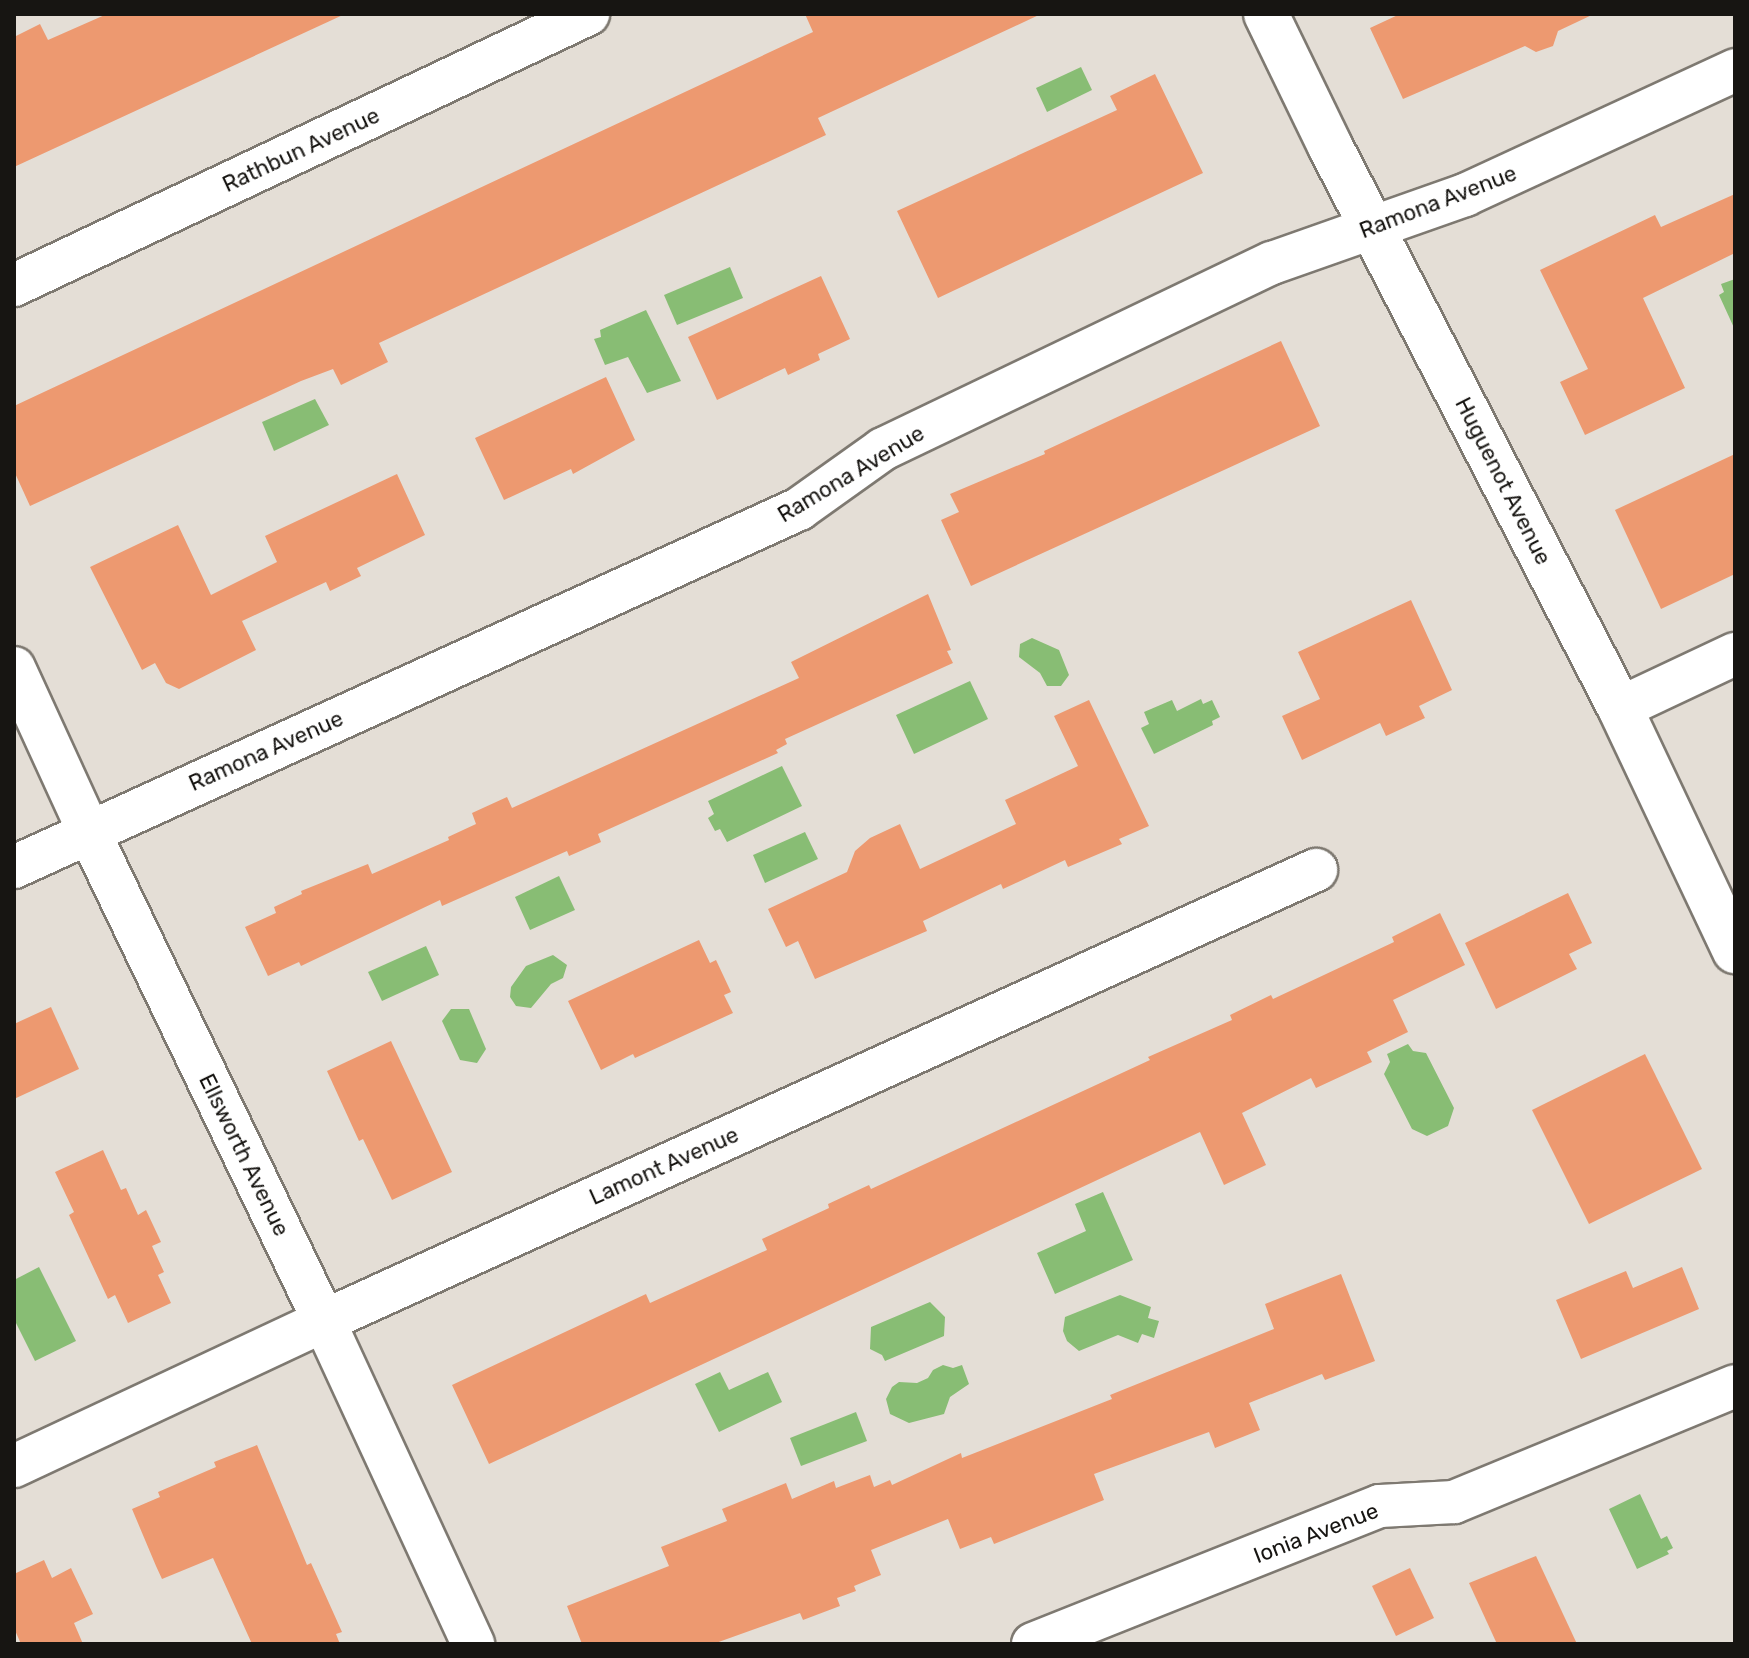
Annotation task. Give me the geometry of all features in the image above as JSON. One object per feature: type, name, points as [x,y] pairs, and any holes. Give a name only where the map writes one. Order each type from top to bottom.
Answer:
[{"type":"street","name":"Rathbun Avenue","points":[[14,285],[588,14]]},
{"type":"street","name":"Huguenot Avenue","points":[[1266,14],[1372,228],[1620,708],[1735,951]]},
{"type":"street","name":"Ramona Avenue","points":[[14,867],[799,509],[883,449],[1272,263],[1465,195],[1735,70]]},
{"type":"street","points":[[1620,708],[1735,654]]},
{"type":"street","name":"Ellsworth Avenue","points":[[14,668],[89,832],[324,1321],[473,1644]]},
{"type":"street","name":"Lamont Avenue","points":[[14,1466],[324,1321],[1316,870]]},
{"type":"street","name":"Ionia Avenue","points":[[1033,1644],[1380,1506],[1454,1502],[1735,1386]]},
{"type":"shaded area","points":[[1081,67],[1092,90],[1047,112],[1036,88]]},
{"type":"shaded area","points":[[730,267],[743,298],[677,325],[664,295]]},
{"type":"shaded area","points":[[1735,279],[1735,330],[1719,295],[1724,292],[1721,284]]},
{"type":"shaded area","points":[[646,310],[681,381],[647,393],[628,357],[605,365],[594,339],[601,337],[600,330]]},
{"type":"shaded area","points":[[315,399],[329,425],[274,451],[262,422]]},
{"type":"shaded area","points":[[1032,638],[1059,650],[1069,675],[1061,686],[1047,686],[1040,673],[1019,657],[1020,644]]},
{"type":"shaded area","points":[[970,681],[988,719],[914,754],[896,715]]},
{"type":"shaded area","points":[[1201,699],[1203,704],[1212,700],[1220,717],[1212,721],[1213,725],[1154,754],[1141,728],[1149,724],[1144,712],[1172,700],[1177,711]]},
{"type":"shaded area","points":[[782,766],[802,806],[727,842],[720,829],[715,831],[708,818],[714,814],[708,801]]},
{"type":"shaded area","points":[[805,832],[818,859],[765,883],[753,855]]},
{"type":"shaded area","points":[[559,876],[575,910],[530,930],[515,897]]},
{"type":"shaded area","points":[[426,946],[439,975],[382,1001],[368,972]]},
{"type":"shaded area","points":[[553,955],[567,965],[563,978],[551,984],[531,1008],[516,1006],[510,997],[511,987],[526,966]]},
{"type":"shaded area","points":[[451,1009],[469,1009],[486,1049],[477,1063],[460,1060],[442,1021]]},
{"type":"shaded area","points":[[1408,1044],[1413,1051],[1426,1053],[1454,1108],[1448,1126],[1427,1136],[1412,1129],[1384,1074],[1390,1062],[1387,1054]]},
{"type":"shaded area","points":[[1103,1192],[1133,1260],[1055,1294],[1037,1253],[1086,1231],[1075,1204]]},
{"type":"shaded area","points":[[39,1267],[76,1341],[35,1361],[14,1319],[14,1280]]},
{"type":"shaded area","points":[[1120,1295],[1151,1307],[1148,1318],[1159,1321],[1154,1338],[1142,1334],[1138,1343],[1118,1335],[1079,1351],[1067,1341],[1063,1331],[1065,1317]]},
{"type":"shaded area","points":[[930,1302],[945,1317],[944,1336],[885,1361],[882,1355],[870,1349],[871,1327]]},
{"type":"shaded area","points":[[943,1365],[953,1368],[962,1365],[969,1384],[950,1397],[944,1414],[909,1423],[890,1414],[886,1399],[892,1387],[899,1382],[917,1383]]},
{"type":"shaded area","points":[[720,1372],[729,1390],[768,1372],[782,1402],[719,1432],[695,1384]]},
{"type":"shaded area","points":[[856,1412],[867,1441],[801,1466],[790,1438]]},
{"type":"shaded area","points":[[1640,1494],[1661,1539],[1667,1536],[1673,1548],[1667,1551],[1669,1554],[1637,1569],[1609,1509]]},
{"type":"building","points":[[107,14],[345,14],[14,167],[14,37],[40,24],[48,40]]},
{"type":"building","points":[[805,14],[1041,14],[818,118],[826,135],[379,343],[388,362],[341,385],[333,369],[301,381],[30,506],[14,471],[14,406],[813,32]]},
{"type":"building","points":[[1400,14],[1594,14],[1558,31],[1553,46],[1536,52],[1525,46],[1403,99],[1370,28]]},
{"type":"building","points":[[1155,74],[1203,173],[938,298],[897,211],[1117,110],[1110,96]]},
{"type":"building","points":[[1735,194],[1735,253],[1643,298],[1685,388],[1585,435],[1560,382],[1588,369],[1540,270],[1655,215],[1661,227]]},
{"type":"building","points":[[821,276],[850,339],[818,354],[820,360],[788,375],[785,368],[717,400],[688,337]]},
{"type":"building","points":[[1281,341],[1320,426],[971,586],[941,520],[959,512],[950,494],[1045,454],[1044,451]]},
{"type":"building","points":[[606,377],[635,440],[573,474],[571,469],[504,500],[475,438]]},
{"type":"building","points":[[1735,454],[1735,574],[1661,609],[1615,510]]},
{"type":"building","points":[[397,474],[425,535],[357,568],[361,576],[330,591],[326,582],[242,621],[256,650],[179,689],[166,683],[155,663],[142,670],[90,567],[178,525],[211,595],[277,562],[265,536]]},
{"type":"building","points":[[928,594],[951,650],[947,651],[953,663],[785,739],[787,744],[776,750],[778,753],[598,834],[601,842],[569,856],[567,851],[442,906],[440,900],[301,966],[299,962],[268,976],[245,927],[276,913],[274,907],[302,894],[301,891],[368,864],[372,874],[449,840],[448,837],[476,824],[472,813],[507,797],[512,808],[799,678],[791,662]]},
{"type":"building","points":[[1411,600],[1452,690],[1419,706],[1425,718],[1386,736],[1380,723],[1302,760],[1282,716],[1320,699],[1298,652]]},
{"type":"building","points":[[1089,700],[1149,826],[1119,839],[1122,844],[1068,867],[1065,860],[1003,889],[1001,884],[923,921],[927,931],[815,979],[798,941],[786,947],[768,909],[847,872],[855,851],[870,838],[900,824],[920,869],[1016,824],[1005,800],[1078,766],[1054,716]]},
{"type":"building","points":[[1568,893],[1592,943],[1569,954],[1577,969],[1496,1009],[1465,943]]},
{"type":"building","points":[[1440,913],[1465,965],[1393,1000],[1408,1032],[1367,1052],[1372,1062],[1316,1088],[1311,1078],[1242,1113],[1266,1165],[1224,1185],[1200,1132],[489,1464],[452,1385],[646,1294],[650,1303],[767,1250],[762,1239],[829,1208],[828,1204],[869,1185],[871,1189],[1150,1060],[1148,1057],[1232,1020],[1230,1015],[1271,995],[1273,999],[1394,942],[1392,937]]},
{"type":"building","points":[[699,940],[710,963],[716,960],[731,992],[724,995],[733,1013],[635,1058],[633,1054],[601,1070],[568,1001]]},
{"type":"building","points":[[51,1007],[79,1069],[14,1099],[14,1024]]},
{"type":"building","points":[[391,1041],[452,1172],[392,1200],[363,1139],[359,1141],[327,1071]]},
{"type":"building","points":[[1645,1054],[1702,1169],[1589,1224],[1532,1110]]},
{"type":"building","points":[[103,1150],[121,1190],[126,1188],[138,1215],[146,1210],[161,1242],[152,1246],[164,1272],[158,1275],[171,1303],[128,1323],[115,1295],[108,1299],[69,1215],[74,1212],[55,1172]]},
{"type":"building","points":[[1682,1267],[1699,1309],[1581,1359],[1556,1300],[1626,1271],[1633,1288]]},
{"type":"building","points":[[1341,1274],[1375,1361],[1325,1380],[1322,1374],[1249,1403],[1260,1430],[1215,1448],[1209,1432],[1094,1474],[1104,1500],[994,1544],[991,1537],[960,1549],[948,1519],[871,1550],[881,1575],[854,1586],[856,1591],[837,1598],[840,1606],[803,1620],[800,1613],[713,1644],[582,1644],[567,1606],[669,1566],[661,1547],[727,1521],[722,1509],[786,1483],[792,1499],[834,1481],[836,1488],[870,1475],[874,1487],[890,1480],[892,1485],[961,1453],[962,1458],[1112,1399],[1110,1395],[1274,1329],[1265,1304]]},
{"type":"building","points":[[257,1445],[307,1565],[311,1563],[342,1632],[336,1634],[340,1644],[252,1644],[213,1558],[162,1579],[132,1509],[160,1497],[158,1492],[216,1467],[214,1462]]},
{"type":"building","points":[[1536,1556],[1577,1644],[1497,1644],[1469,1583]]},
{"type":"building","points":[[44,1560],[52,1578],[71,1568],[93,1614],[74,1623],[83,1644],[21,1644],[14,1628],[14,1574]]},
{"type":"building","points":[[1410,1568],[1434,1618],[1396,1636],[1372,1586]]}]
